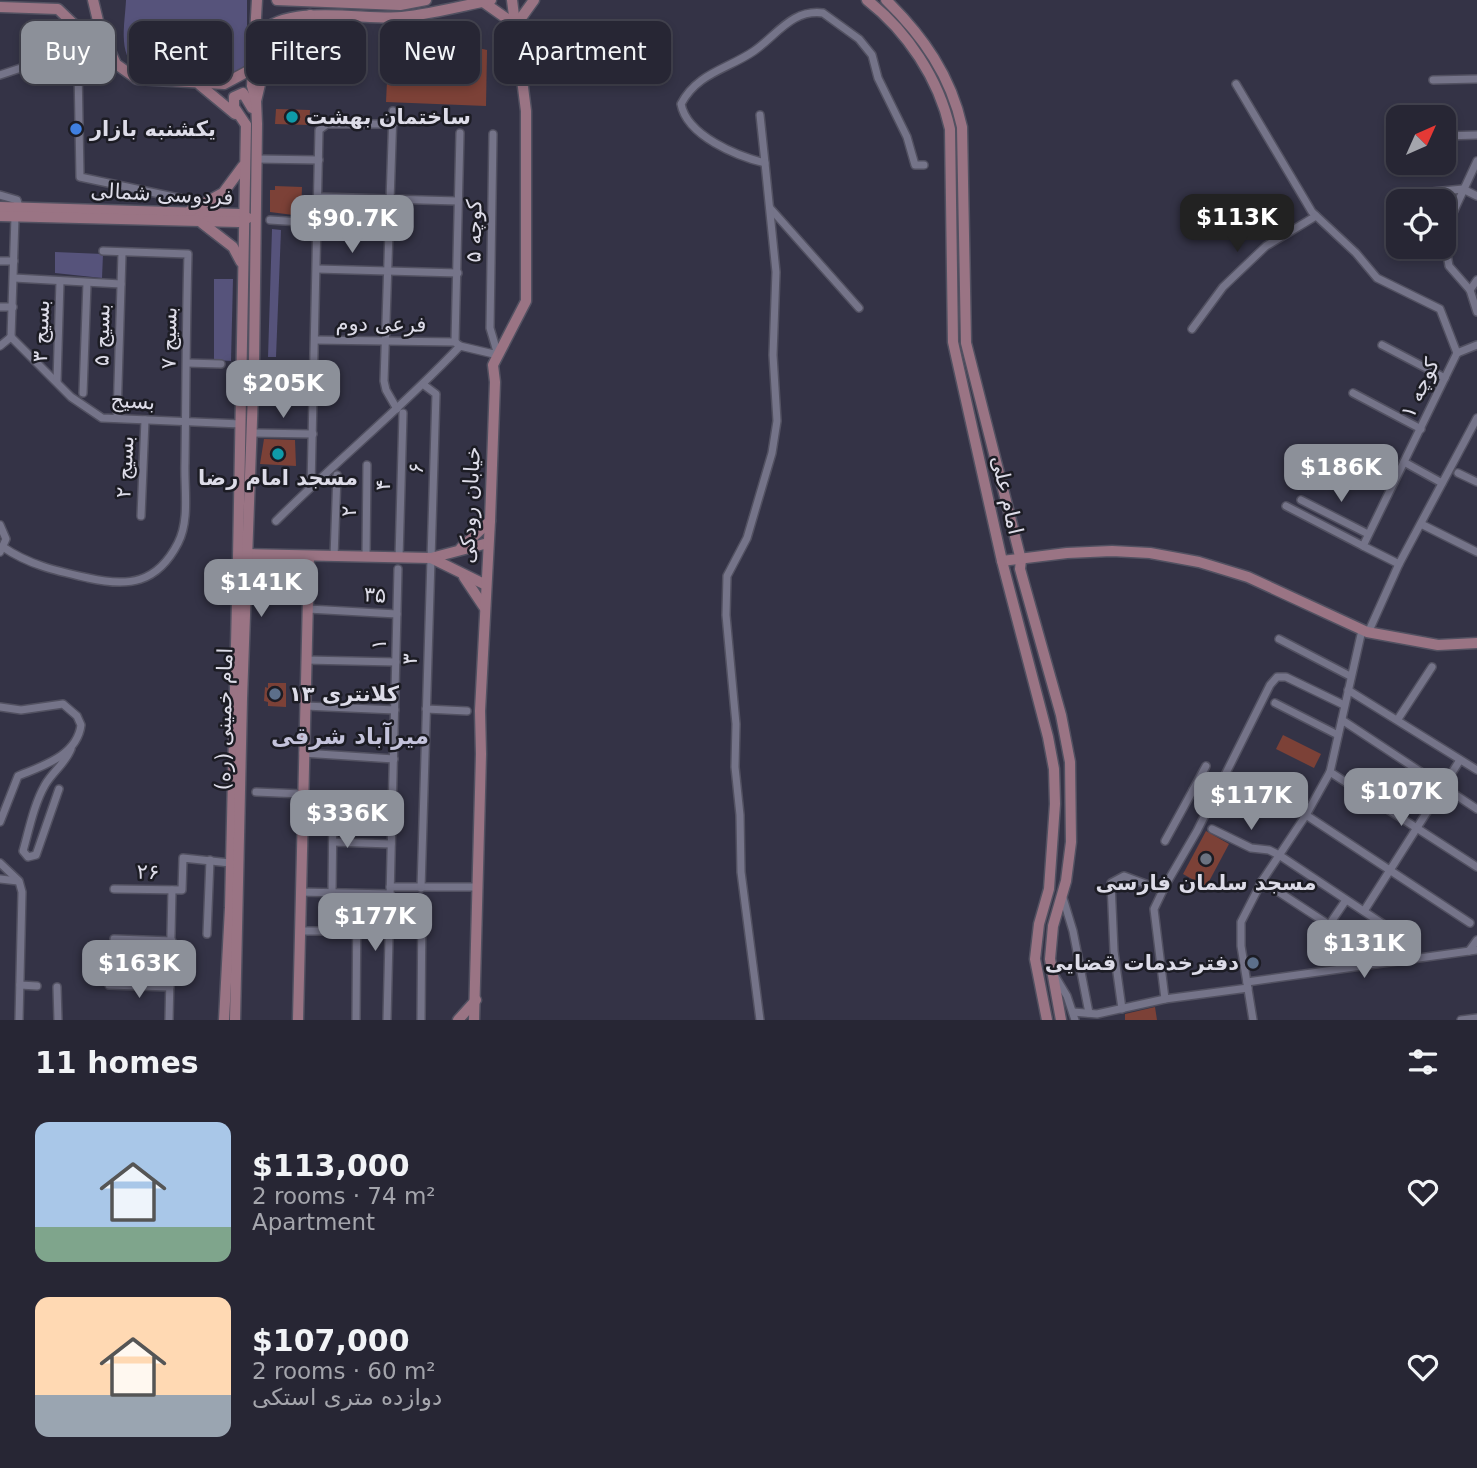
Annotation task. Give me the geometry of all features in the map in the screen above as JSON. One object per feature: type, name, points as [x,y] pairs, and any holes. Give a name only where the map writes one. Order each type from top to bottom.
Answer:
[{"type":"main road","name":"امام خمینی (ره)","points":[[256,21],[257,0]]},
{"type":"main road","points":[[288,16],[282,9],[282,1],[400,5],[426,0]]},
{"type":"main road","name":"خیابان رودکی","points":[[512,0],[515,21]]},
{"type":"main road","points":[[519,21],[534,0]]},
{"type":"main road","name":"امام علی","points":[[867,0],[897,29],[919,57],[945,107],[951,151],[953,345],[1002,561],[1054,769],[1055,804],[1049,889],[1039,924],[1035,959],[1047,1020]]},
{"type":"main road","name":"امام علی","points":[[886,0],[930,50],[957,104],[962,127],[966,343],[1021,560],[1020,569],[1061,715],[1070,762],[1071,842],[1062,896],[1053,926],[1050,959],[1061,1020]]},
{"type":"main road","points":[[276,21],[288,16],[310,15],[401,18],[487,1],[511,21]]},
{"type":"main road","points":[[94,5],[116,64]]},
{"type":"main road","points":[[0,7],[58,9],[116,64],[137,79],[200,85],[224,84],[246,72]]},
{"type":"main road","points":[[256,102],[265,64],[310,15]]},
{"type":"main road","name":"امام خمینی (ره)","points":[[235,1020],[234,908],[253,433],[250,181],[245,164],[256,102],[252,84]]},
{"type":"main road","name":"خیابان رودکی","points":[[474,1020],[480,711],[490,522],[495,382],[493,365],[526,302],[526,111],[523,84]]},
{"type":"main road","points":[[200,85],[251,125]]},
{"type":"main road","name":"امام خمینی (ره)","points":[[250,181],[257,159],[251,125]]},
{"type":"main road","points":[[186,213],[223,193],[245,164]]},
{"type":"main road","name":"فردوسی شمالی","points":[[0,207],[17,212],[199,221],[239,222],[250,218]]},
{"type":"main road","name":"فردوسی شمالی","points":[[0,216],[17,212],[186,213],[239,214],[250,218]]},
{"type":"main road","name":"امام خمینی (ره)","points":[[224,1020],[234,908],[230,863],[244,267],[250,218]]},
{"type":"main road","points":[[199,221],[233,247],[244,267]]},
{"type":"main road","points":[[953,345],[966,343]]},
{"type":"main road","points":[[460,548],[490,522]]},
{"type":"main road","points":[[248,554],[366,557],[399,563],[431,558],[460,548],[488,543]]},
{"type":"main road","points":[[1002,561],[1067,553],[1150,553],[1199,562],[1248,577],[1365,631],[1438,645],[1477,643]]},
{"type":"main road","points":[[298,1020],[309,556]]},
{"type":"main road","points":[[431,558],[486,585]]},
{"type":"main road","points":[[460,573],[471,585],[485,610]]},
{"type":"main road","points":[[1035,959],[1050,959]]},
{"type":"main road","points":[[458,1020],[475,999]]},
{"type":"street","points":[[765,163],[726,148],[689,123],[681,104],[687,94],[705,77],[753,52],[795,18],[814,12],[831,18],[867,47],[907,137],[912,161],[915,165],[923,165]]},
{"type":"street","points":[[0,75],[33,64],[78,68],[80,177],[207,204]]},
{"type":"street","points":[[1433,80],[1477,79]]},
{"type":"street","points":[[1192,329],[1223,286],[1266,246],[1317,216],[1236,84]]},
{"type":"street","points":[[394,111],[384,380],[386,390],[400,411]]},
{"type":"street","points":[[760,115],[776,272],[773,355],[778,421],[772,453],[747,538],[727,576],[726,615],[736,723],[735,767],[740,815],[741,872],[760,1020]]},
{"type":"street","points":[[311,486],[319,130],[327,124],[393,124]]},
{"type":"street","points":[[276,521],[311,486],[400,411],[458,344],[460,133]]},
{"type":"street","name":"کوچه ۵","points":[[493,134],[490,328],[498,355]]},
{"type":"street","points":[[1456,136],[1477,135]]},
{"type":"street","points":[[257,159],[319,160]]},
{"type":"street","points":[[1477,161],[1451,217],[1446,248],[1449,267],[1470,290],[1477,312]]},
{"type":"street","points":[[1456,190],[1463,189],[1477,196]]},
{"type":"street","points":[[0,195],[17,200],[12,337],[0,346]]},
{"type":"street","points":[[318,197],[458,201]]},
{"type":"street","points":[[770,208],[859,308]]},
{"type":"street","name":"کوچه ۱","points":[[1317,216],[1356,253],[1377,278],[1440,309],[1457,353],[1363,546]]},
{"type":"street","points":[[270,220],[317,223]]},
{"type":"street","points":[[103,251],[122,253]]},
{"type":"street","name":"بسیج ۷","points":[[2,549],[39,566],[128,584],[144,578],[169,556],[182,533],[188,254],[122,253]]},
{"type":"street","name":"بسیج ۵","points":[[117,418],[122,253]]},
{"type":"street","points":[[0,261],[14,261]]},
{"type":"street","points":[[317,269],[458,273]]},
{"type":"street","points":[[14,278],[121,284]]},
{"type":"street","points":[[1470,290],[1477,280]]},
{"type":"street","name":"بسیج ۳","points":[[57,382],[60,281]]},
{"type":"street","points":[[83,393],[87,283]]},
{"type":"street","points":[[0,307],[13,307]]},
{"type":"street","name":"بسیج","points":[[12,337],[87,410],[102,418],[241,424]]},
{"type":"street","name":"فرعی دوم","points":[[315,340],[458,344],[498,355]]},
{"type":"street","points":[[1382,345],[1445,378]]},
{"type":"street","points":[[1457,353],[1477,345]]},
{"type":"street","points":[[187,363],[221,364]]},
{"type":"street","name":"۶","points":[[424,385],[436,394],[431,558]]},
{"type":"street","points":[[1353,393],[1421,429]]},
{"type":"street","name":"۴","points":[[399,563],[400,411]]},
{"type":"street","points":[[1252,1020],[1241,922],[1262,881],[1306,815],[1329,772],[1350,676],[1365,631],[1477,418]]},
{"type":"street","name":"بسیج ۲","points":[[141,516],[145,420]]},
{"type":"street","points":[[253,433],[313,434]]},
{"type":"street","points":[[1331,449],[1394,482]]},
{"type":"street","points":[[1404,462],[1442,483]]},
{"type":"street","name":"۲","points":[[366,557],[367,464]]},
{"type":"street","points":[[1458,472],[1477,482]]},
{"type":"street","points":[[334,557],[337,475]]},
{"type":"street","points":[[1301,499],[1368,534]]},
{"type":"street","points":[[1286,506],[1399,564]]},
{"type":"street","points":[[0,524],[6,539],[2,549]]},
{"type":"street","points":[[1421,524],[1477,552]]},
{"type":"street","name":"۳","points":[[421,888],[431,558]]},
{"type":"street","name":"۱","points":[[390,891],[399,563]]},
{"type":"street","name":"۳۵","points":[[308,608],[397,614]]},
{"type":"street","points":[[1279,639],[1350,676]]},
{"type":"street","points":[[306,660],[396,662]]},
{"type":"street","points":[[1398,719],[1432,667]]},
{"type":"street","points":[[1166,999],[1154,909],[1270,685],[1277,677],[1286,677],[1345,705]]},
{"type":"street","points":[[1348,690],[1477,770]]},
{"type":"street","points":[[1275,703],[1338,735]]},
{"type":"street","points":[[0,707],[21,710],[63,704],[77,716],[81,725],[65,763],[52,773],[42,789],[23,850],[28,857],[36,856],[59,789]]},
{"type":"street","points":[[305,706],[395,710]]},
{"type":"street","points":[[426,709],[467,711]]},
{"type":"street","points":[[1342,720],[1477,809]]},
{"type":"street","points":[[0,822],[18,776],[54,762],[74,742]]},
{"type":"street","points":[[303,753],[394,759]]},
{"type":"street","points":[[1364,911],[1460,760]]},
{"type":"street","points":[[1165,841],[1206,766]]},
{"type":"street","points":[[1329,772],[1477,867]]},
{"type":"street","points":[[1193,790],[1213,799]]},
{"type":"street","points":[[256,792],[392,805]]},
{"type":"street","points":[[332,892],[333,808]]},
{"type":"street","points":[[1306,815],[1470,923]]},
{"type":"street","points":[[1212,829],[1251,848],[1269,850],[1413,944]]},
{"type":"street","points":[[333,842],[391,844]]},
{"type":"street","name":"۲۶","points":[[114,889],[182,890],[183,858],[210,860]]},
{"type":"street","points":[[207,934],[210,860],[230,863]]},
{"type":"street","points":[[0,863],[19,881],[22,892],[19,1020]]},
{"type":"street","points":[[1122,1009],[1114,951],[1111,883],[1124,876],[1162,890]]},
{"type":"street","points":[[0,879],[19,881]]},
{"type":"street","points":[[1262,881],[1369,951]]},
{"type":"street","points":[[299,892],[478,887]]},
{"type":"street","points":[[169,1020],[172,890]]},
{"type":"street","points":[[387,1020],[390,891]]},
{"type":"street","points":[[1062,896],[1073,931],[1089,1013]]},
{"type":"street","points":[[356,1020],[357,898]]},
{"type":"street","points":[[1329,925],[1346,900]]},
{"type":"street","points":[[421,1020],[422,902]]},
{"type":"street","points":[[300,930],[356,931]]},
{"type":"street","points":[[114,939],[172,941]]},
{"type":"street","points":[[1052,973],[1074,1016],[1247,985],[1473,951],[1477,940]]},
{"type":"street","points":[[20,985],[37,986]]},
{"type":"street","points":[[109,985],[170,987]]},
{"type":"street","points":[[57,987],[58,1020]]},
{"type":"street","points":[[1461,1020],[1477,1018]]},
{"type":"shaded area","points":[[126,0],[247,0],[246,64],[235,75],[232,75],[232,21],[129,21],[129,59],[125,51]]},
{"type":"shaded area","points":[[272,229],[281,230],[276,357],[268,357]]},
{"type":"shaded area","points":[[55,252],[103,254],[102,278],[55,273]]},
{"type":"shaded area","points":[[214,279],[233,279],[231,361],[214,360]]},
{"type":"building","points":[[480,48],[487,50],[486,106],[386,102],[387,84],[480,84]]},
{"type":"building","name":"ساختمان بهشت","points":[[276,109],[310,110],[309,125],[275,124]]},
{"type":"building","points":[[275,186],[302,187],[301,216],[270,212],[270,190],[275,190]]},
{"type":"building","name":"مسجد امام رضا","points":[[264,439],[295,440],[296,466],[260,464]]},
{"type":"building","name":"کلانتری ۱۳","points":[[268,683],[286,683],[286,707],[268,706],[268,702],[264,701]]},
{"type":"building","points":[[1283,735],[1321,754],[1314,768],[1276,749]]},
{"type":"building","name":"مسجد سلمان فارسی","points":[[1206,831],[1229,844],[1206,887],[1183,874]]},
{"type":"building","points":[[1155,1007],[1157,1020],[1125,1020],[1125,1014]]},
{"type":"place","name":"ساختمان بهشت","points":[[292,117]]},
{"type":"place","name":"یکشنبه بازار","points":[[76,129]]},
{"type":"place","name":"مسجد امام رضا","points":[[278,454]]},
{"type":"place","name":"کلانتری ۱۳","points":[[275,694]]},
{"type":"place","name":"مسجد سلمان فارسی","points":[[1206,859]]},
{"type":"place","name":"دفترخدمات قضایی","points":[[1253,963]]},
{"type":"district","name":"میرآباد شرقی","points":[[350,736]]}]
